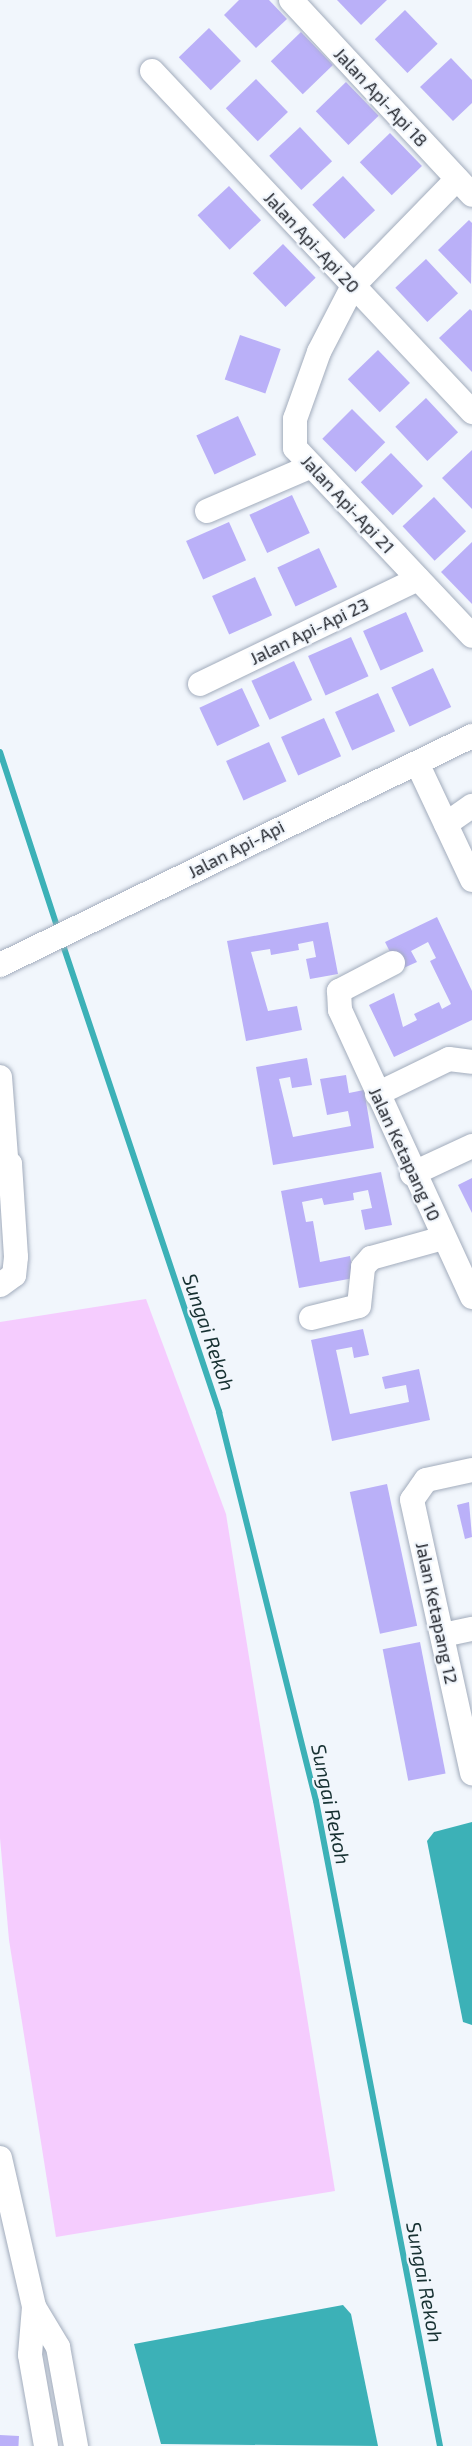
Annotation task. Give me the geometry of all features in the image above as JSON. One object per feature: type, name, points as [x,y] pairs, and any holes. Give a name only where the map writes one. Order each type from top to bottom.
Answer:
[{"type":"street","name":"Jalan Api-Api 18","points":[[291,0],[465,187]]},
{"type":"street","name":"Jalan Api-Api 20","points":[[152,71],[472,412]]},
{"type":"street","name":"Jalan Api-Api 21","points":[[465,187],[353,286],[319,352],[295,419],[295,448],[472,636]]},
{"type":"street","points":[[207,512],[312,466]]},
{"type":"street","name":"Jalan Api-Api 23","points":[[200,684],[418,579]]},
{"type":"street","name":"Jalan Api-Api","points":[[0,965],[127,906],[273,829],[418,765],[472,735]]},
{"type":"street","points":[[418,765],[472,880]]},
{"type":"street","points":[[446,824],[472,806]]},
{"type":"street","name":"Jalan Ketapang 10","points":[[393,963],[339,991],[340,1010],[412,1174],[443,1238],[469,1281]]},
{"type":"street","points":[[377,1094],[449,1059],[472,1062]]},
{"type":"street","points":[[0,1077],[3,1157],[16,1269],[0,1285]]},
{"type":"street","points":[[412,1174],[472,1146]]},
{"type":"street","points":[[311,1318],[359,1306],[363,1267],[371,1258],[443,1238]]},
{"type":"street","name":"Jalan Ketapang 12","points":[[472,1470],[426,1480],[417,1488],[412,1500],[472,1773]]},
{"type":"street","points":[[443,1635],[472,1629]]},
{"type":"street","points":[[0,2158],[34,2307],[30,2355],[46,2446]]},
{"type":"street","points":[[34,2307],[58,2347],[76,2446]]},
{"type":"shaded area","points":[[146,1299],[226,1514],[335,2191],[56,2237],[9,1940],[0,1838],[0,1322]]},
{"type":"water","points":[[472,1822],[472,2025],[463,2022],[427,1841],[434,1832]]},
{"type":"water","points":[[343,2305],[351,2314],[378,2446],[161,2444],[134,2344]]},
{"type":"building","points":[[239,0],[269,0],[287,19],[256,48],[224,15]]},
{"type":"building","points":[[337,0],[387,0],[361,25]]},
{"type":"building","points":[[405,10],[438,44],[407,73],[375,39]]},
{"type":"building","points":[[209,28],[241,61],[211,90],[179,57]]},
{"type":"building","points":[[301,32],[333,65],[303,94],[271,61]]},
{"type":"building","points":[[451,58],[472,80],[472,103],[453,121],[420,87]]},
{"type":"building","points":[[256,79],[288,112],[258,141],[226,108]]},
{"type":"building","points":[[346,82],[379,116],[348,145],[316,111]]},
{"type":"building","points":[[300,127],[332,161],[301,190],[269,156]]},
{"type":"building","points":[[390,133],[422,166],[392,195],[360,162]]},
{"type":"building","points":[[343,176],[375,210],[344,239],[312,205]]},
{"type":"building","points":[[229,186],[261,220],[230,250],[198,215]]},
{"type":"building","points":[[469,220],[472,223],[471,284],[438,250]]},
{"type":"building","points":[[283,244],[316,278],[285,307],[253,273]]},
{"type":"building","points":[[426,259],[458,293],[427,322],[395,288]]},
{"type":"building","points":[[470,309],[472,311],[472,372],[439,338]]},
{"type":"building","points":[[240,335],[281,349],[265,393],[225,379]]},
{"type":"building","points":[[378,350],[410,383],[380,412],[348,379]]},
{"type":"building","points":[[426,398],[458,432],[427,461],[395,427]]},
{"type":"building","points":[[352,409],[385,442],[356,472],[322,439]]},
{"type":"building","points":[[238,416],[256,455],[214,474],[196,435]]},
{"type":"building","points":[[472,450],[472,509],[442,478]]},
{"type":"building","points":[[391,453],[423,486],[393,515],[361,482]]},
{"type":"building","points":[[292,495],[310,533],[267,553],[249,515]]},
{"type":"building","points":[[434,497],[466,531],[435,561],[403,526]]},
{"type":"building","points":[[229,522],[246,560],[203,579],[186,541]]},
{"type":"building","points":[[472,542],[472,604],[441,572]]},
{"type":"building","points":[[319,548],[337,587],[295,606],[277,567]]},
{"type":"building","points":[[255,577],[272,615],[229,634],[212,596]]},
{"type":"building","points":[[406,612],[423,651],[381,670],[363,631]]},
{"type":"building","points":[[351,637],[368,676],[326,695],[308,656]]},
{"type":"building","points":[[294,661],[312,700],[270,720],[251,681]]},
{"type":"building","points":[[433,668],[451,707],[409,726],[391,687]]},
{"type":"building","points":[[242,688],[260,726],[217,746],[199,708]]},
{"type":"building","points":[[378,693],[395,731],[352,750],[335,712]]},
{"type":"building","points":[[324,718],[341,756],[298,775],[281,737]]},
{"type":"building","points":[[269,742],[286,781],[244,800],[226,761]]},
{"type":"building","points":[[437,917],[472,991],[472,1020],[394,1057],[369,1005],[394,993],[403,1027],[417,1020],[414,1014],[439,1002],[442,1009],[451,1004],[430,961],[436,958],[428,942],[411,951],[417,962],[399,970],[385,942]]},
{"type":"building","points":[[328,922],[338,974],[310,979],[306,959],[316,957],[313,941],[298,944],[299,950],[271,955],[270,949],[251,952],[268,1011],[297,1006],[302,1030],[246,1041],[227,941]]},
{"type":"building","points":[[307,1058],[312,1085],[292,1088],[290,1077],[279,1079],[293,1137],[351,1126],[348,1111],[327,1115],[320,1079],[346,1075],[349,1093],[364,1090],[374,1148],[273,1165],[256,1067]]},
{"type":"building","points":[[381,1172],[392,1225],[365,1230],[361,1210],[372,1208],[368,1190],[353,1193],[354,1200],[324,1205],[322,1198],[302,1202],[306,1222],[313,1221],[320,1262],[350,1256],[354,1278],[299,1288],[281,1191]]},
{"type":"building","points":[[472,1178],[472,1213],[458,1185]]},
{"type":"building","points":[[363,1329],[369,1355],[354,1358],[352,1347],[336,1350],[350,1414],[409,1402],[406,1385],[385,1389],[382,1377],[419,1369],[430,1420],[332,1441],[311,1340]]},
{"type":"building","points":[[387,1484],[417,1626],[380,1634],[350,1492]]},
{"type":"building","points":[[469,1502],[472,1537],[465,1539],[457,1505]]},
{"type":"building","points":[[420,1642],[446,1774],[408,1781],[383,1649]]},
{"type":"building","points":[[0,2435],[19,2436],[18,2446],[0,2446]]},
{"type":"waterway","points":[[0,752],[59,932]]},
{"type":"waterway","name":"Sungai Rekoh","points":[[62,942],[219,1412],[316,1801],[440,2446]]}]
